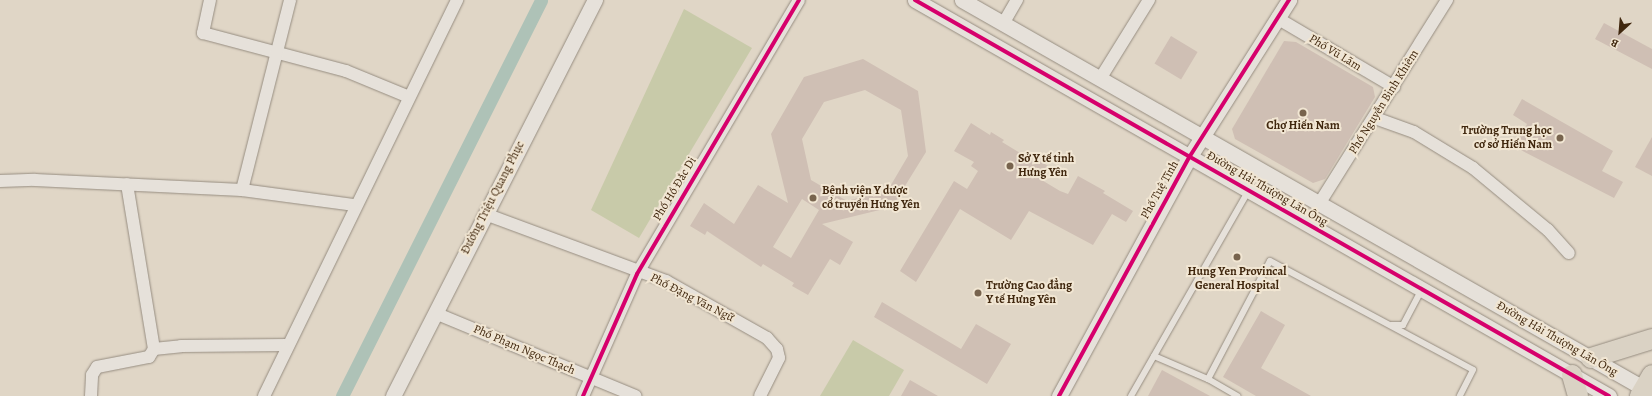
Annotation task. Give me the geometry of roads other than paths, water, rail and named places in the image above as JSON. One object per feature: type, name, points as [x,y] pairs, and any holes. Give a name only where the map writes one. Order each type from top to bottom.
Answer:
[{"type":"highway","points":[[1591,358],[1652,339]]},
{"type":"highway","points":[[1572,375],[1578,396]]},
{"type":"street","points":[[210,0],[202,33],[346,71],[409,97]]},
{"type":"street","points":[[242,190],[290,0]]},
{"type":"street","points":[[264,396],[355,205],[457,0]]},
{"type":"street","name":"Đường Triệu Quang Phục","points":[[393,396],[595,0]]},
{"type":"street","name":"Phố Hồ Đắc Di","points":[[583,396],[639,271],[798,0]]},
{"type":"street","name":"Đường Hải Thượng Lãn Ông","points":[[915,0],[1609,396]]},
{"type":"street","name":"Đường Hải Thượng Lãn Ông","points":[[962,0],[1202,138],[1591,358],[1647,388]]},
{"type":"street","points":[[1003,24],[1017,0]]},
{"type":"street","points":[[1100,79],[1149,0]]},
{"type":"street","name":"Phố Tuệ Tĩnh","points":[[1059,396],[1190,156],[1289,0]]},
{"type":"street","name":"Phố Nguyễn Bỉnh Khiêm","points":[[1319,204],[1375,118],[1447,0]]},
{"type":"street","name":"Phố Vũ Lãm","points":[[1277,18],[1394,87]]},
{"type":"street","points":[[1375,118],[1414,132],[1473,168],[1548,230],[1569,253]]},
{"type":"street","points":[[0,181],[127,184],[242,190],[355,205]]},
{"type":"street","points":[[91,396],[92,375],[97,367],[149,357],[154,349],[127,184]]},
{"type":"street","name":"Phố Đặng Văn Ngữ","points":[[485,214],[666,281],[773,343],[777,349],[779,358],[760,396]]},
{"type":"street","points":[[1422,289],[1432,268]]},
{"type":"street","name":"Phố Phạm Ngọc Thạch","points":[[434,313],[635,396]]},
{"type":"street","points":[[154,349],[181,346],[287,345]]},
{"type":"lane","points":[[1131,396],[1248,190]]},
{"type":"lane","points":[[1208,379],[1270,261],[1473,370],[1460,396]]},
{"type":"lane","points":[[1390,326],[1403,325],[1422,289]]},
{"type":"lane","points":[[1154,356],[1208,379],[1238,396]]},
{"type":"waterway","points":[[342,396],[541,0]]},
{"type":"place","name":"Chợ Hiến Nam","points":[[1303,113]]},
{"type":"place","name":"Trường Trung học cơ sở Hiến Nam","points":[[1560,138]]},
{"type":"place","name":"Sở Y tế tỉnh Hưng Yên","points":[[1010,166]]},
{"type":"place","name":"Bệnh viện Y dược cổ truyền Hưng Yên","points":[[813,198]]},
{"type":"place","name":"Hung Yen Provincal General Hospital","points":[[1237,257]]},
{"type":"place","name":"Trường Cao đẳng Y tế Hưng Yên","points":[[978,293]]}]
